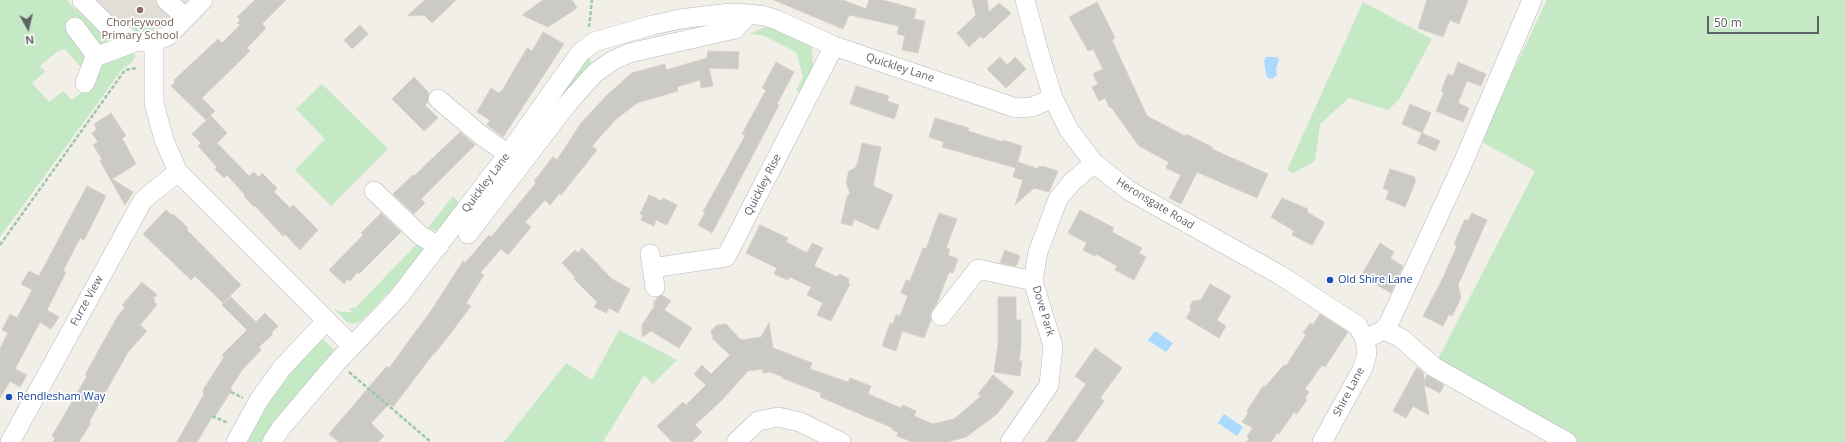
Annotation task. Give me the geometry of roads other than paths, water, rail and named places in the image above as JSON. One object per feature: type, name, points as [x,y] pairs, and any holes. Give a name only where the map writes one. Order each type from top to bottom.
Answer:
[{"type":"street","points":[[82,0],[108,26],[136,42]]},
{"type":"street","points":[[166,0],[186,18]]},
{"type":"street","points":[[85,84],[94,59],[98,56],[136,42],[154,41],[168,36],[203,0]]},
{"type":"street","name":"Heronsgate Road","points":[[1025,0],[1053,98],[1069,130],[1094,163],[1128,190],[1280,276],[1339,312],[1358,326],[1365,339]]},
{"type":"street","points":[[1365,339],[1384,330],[1389,324],[1462,165],[1532,0]]},
{"type":"street","name":"Quickley Lane","points":[[468,234],[501,176],[508,154],[586,47],[594,42],[673,20],[762,10],[834,46],[1016,108],[1032,106],[1053,98]]},
{"type":"street","name":"Quickley Lane","points":[[272,442],[280,428],[337,362],[398,298],[439,246],[595,73],[612,61],[629,53],[735,29],[762,10]]},
{"type":"street","points":[[75,27],[98,56]]},
{"type":"street","points":[[154,41],[154,103],[164,140],[178,172],[352,346]]},
{"type":"street","name":"Quickley Rise","points":[[655,286],[651,261],[726,257],[834,46]]},
{"type":"street","points":[[554,90],[568,103]]},
{"type":"street","points":[[438,99],[482,136],[508,154]]},
{"type":"street","name":"Dove Park","points":[[1010,442],[1049,385],[1053,346],[1033,281],[1038,252],[1058,199],[1072,182],[1094,163]]},
{"type":"street","name":"Furze View","points":[[10,442],[143,200],[178,172]]},
{"type":"street","points":[[374,191],[421,236],[439,246]]},
{"type":"street","points":[[941,316],[978,269],[1033,281]]},
{"type":"street","points":[[234,434],[282,368],[326,321]]},
{"type":"street","points":[[1384,330],[1400,338],[1434,367],[1567,442]]},
{"type":"street","name":"Shire Lane","points":[[1322,442],[1363,368],[1367,354],[1365,339]]},
{"type":"street","points":[[736,442],[758,421],[778,417],[800,422],[841,442]]},
{"type":"water","points":[[1266,57],[1277,57],[1279,60],[1276,68],[1277,75],[1272,79],[1268,78],[1266,75],[1264,61]]},
{"type":"water","points":[[1155,331],[1173,343],[1166,352],[1148,340]]},
{"type":"water","points":[[1224,414],[1243,427],[1237,436],[1218,423]]},
{"type":"place","name":"Chorleywood Primary School","points":[[140,10]]},
{"type":"place","name":"Old Shire Lane","points":[[1330,280]]},
{"type":"place","name":"Rendlesham Way","points":[[9,397]]}]
